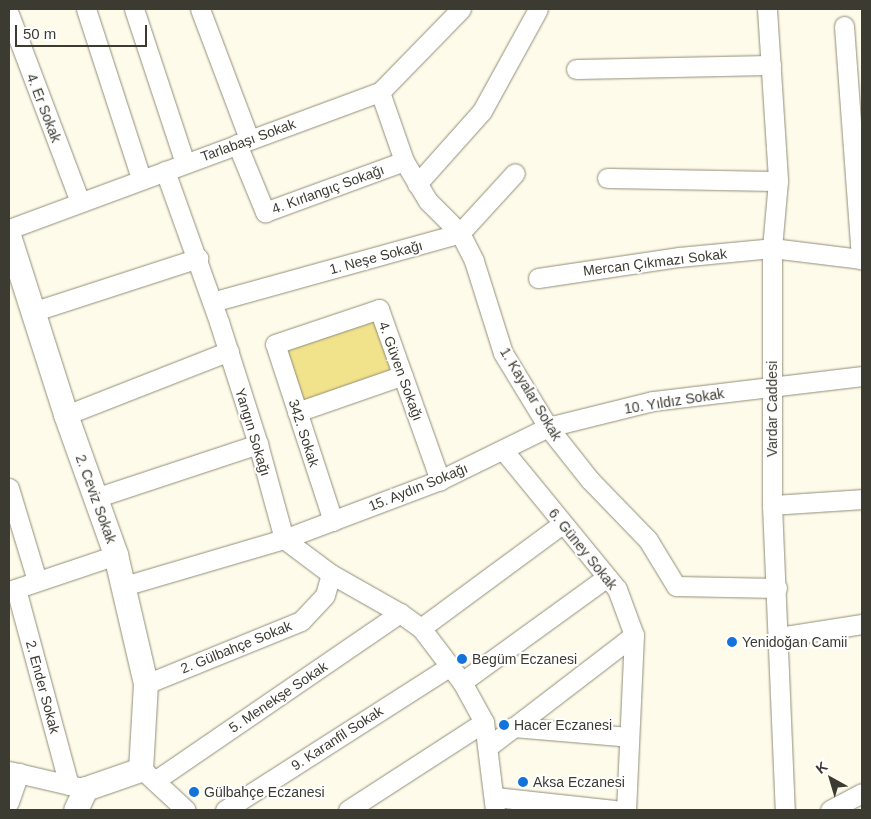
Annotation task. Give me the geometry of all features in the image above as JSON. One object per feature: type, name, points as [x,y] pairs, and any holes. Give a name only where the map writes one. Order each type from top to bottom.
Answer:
[{"type":"main road","name":"2. Ceviz Sokak","points":[[11,248],[66,415],[116,555],[146,684],[148,775]]},
{"type":"main road","points":[[76,810],[78,787],[148,775]]},
{"type":"street","points":[[86,9],[141,178]]},
{"type":"street","points":[[134,9],[185,163]]},
{"type":"street","points":[[200,9],[243,142]]},
{"type":"street","name":"Tarlabaşı Sokak","points":[[9,229],[141,178],[165,171],[380,92],[461,9]]},
{"type":"street","points":[[417,184],[482,110],[538,9]]},
{"type":"street","name":"Vardar Caddesi","points":[[767,9],[778,181],[772,248],[772,505],[785,810]]},
{"type":"street","name":"4. Er Sokak","points":[[9,14],[80,202]]},
{"type":"street","points":[[844,26],[858,176],[862,259]]},
{"type":"street","points":[[576,69],[771,65]]},
{"type":"street","name":"1. Kayalar Sokak","points":[[380,92],[404,161],[428,201],[460,234],[474,261],[503,354],[548,427],[590,480],[648,540],[676,586],[777,588]]},
{"type":"street","name":"4. Kırlangıç Sokağı","points":[[243,142],[265,212],[404,161]]},
{"type":"street","name":"Yangın Sokağı","points":[[165,171],[198,258],[258,444],[284,540]]},
{"type":"street","points":[[460,234],[515,173]]},
{"type":"street","points":[[607,178],[778,181]]},
{"type":"street","name":"1. Neşe Sokağı","points":[[212,302],[460,234]]},
{"type":"street","name":"Mercan Çıkmazı Sokak","points":[[538,278],[680,257],[772,248],[862,259]]},
{"type":"street","points":[[32,312],[198,258]]},
{"type":"street","name":"4. Güven Sokağı","points":[[275,344],[380,309],[440,480]]},
{"type":"street","name":"342. Sokak","points":[[275,344],[333,521]]},
{"type":"street","points":[[66,415],[228,351]]},
{"type":"street","points":[[297,412],[403,375]]},
{"type":"street","name":"10. Yıldız Sokak","points":[[548,427],[653,401],[862,376]]},
{"type":"street","name":"15. Aydın Sokağı","points":[[124,586],[284,540],[440,480],[504,451],[548,427]]},
{"type":"street","points":[[95,498],[258,444]]},
{"type":"street","name":"6. Güney Sokak","points":[[504,451],[617,589],[634,635],[626,810]]},
{"type":"street","points":[[9,488],[37,582]]},
{"type":"street","points":[[772,505],[862,499]]},
{"type":"street","points":[[422,628],[562,524]]},
{"type":"street","points":[[284,540],[331,574],[400,613],[422,628],[462,682],[484,722],[495,804],[602,809]]},
{"type":"street","points":[[13,590],[116,555]]},
{"type":"street","name":"2. Gülbahçe Sokak","points":[[146,684],[300,622],[325,594],[331,574]]},
{"type":"street","points":[[462,682],[607,577]]},
{"type":"street","name":"2. Ender Sokak","points":[[13,590],[78,787]]},
{"type":"street","name":"5. Menekşe Sokak","points":[[148,775],[400,613]]},
{"type":"street","points":[[779,637],[862,624]]},
{"type":"street","points":[[488,747],[634,635]]},
{"type":"street","name":"9. Karanfil Sokak","points":[[224,810],[450,666]]},
{"type":"street","points":[[348,810],[484,722]]},
{"type":"street","points":[[513,728],[629,737]]},
{"type":"street","points":[[9,802],[14,772],[78,787]]},
{"type":"street","points":[[148,775],[186,810]]},
{"type":"street","points":[[830,810],[862,793]]},
{"type":"shaded area","points":[[374,317],[393,372],[300,405],[282,348]]},
{"type":"place","name":"Yenidoğan Camii","points":[[732,642]]},
{"type":"place","name":"Begüm Eczanesi","points":[[462,659]]},
{"type":"place","name":"Hacer Eczanesi","points":[[504,725]]},
{"type":"place","name":"Aksa Eczanesi","points":[[523,782]]},
{"type":"place","name":"Gülbahçe Eczanesi","points":[[194,792]]}]
